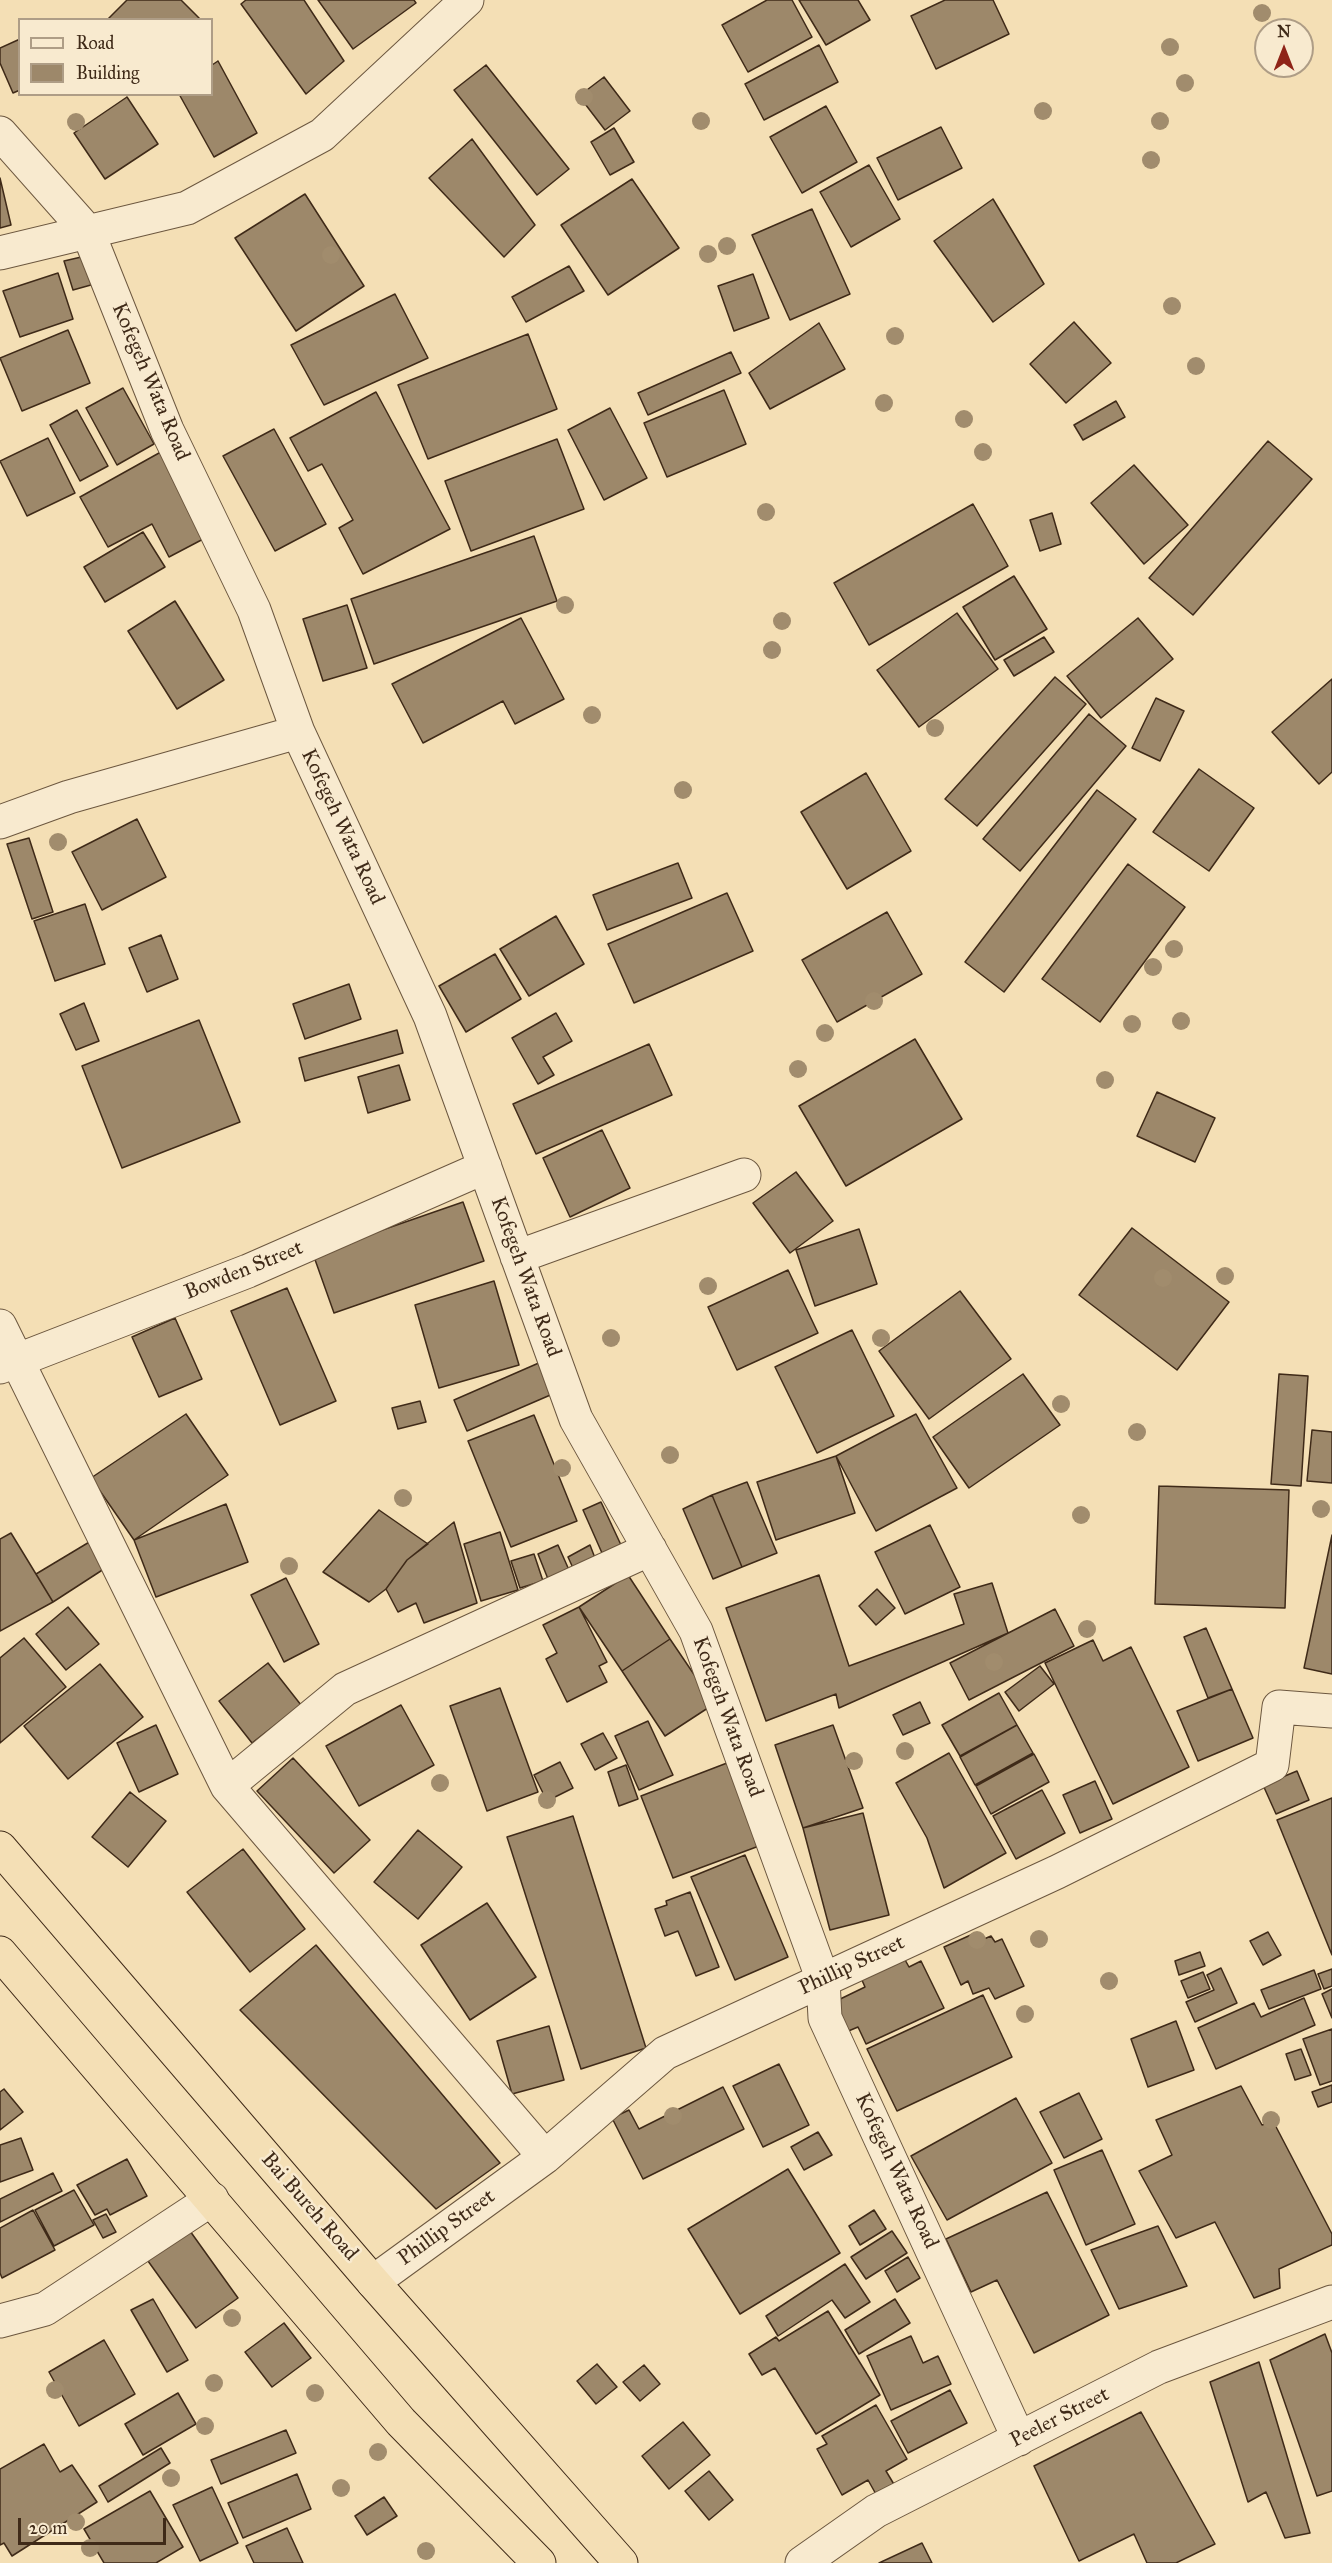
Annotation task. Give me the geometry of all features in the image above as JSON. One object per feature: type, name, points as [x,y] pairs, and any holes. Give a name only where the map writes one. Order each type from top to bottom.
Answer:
[{"type":"highway","name":"Bai Bureh Road","points":[[0,1848],[373,2282],[621,2563]]},
{"type":"highway","points":[[0,1953],[401,2422],[539,2563]]},
{"type":"street","points":[[0,253],[187,208],[322,135],[466,0]]},
{"type":"street","name":"Kofegeh Wata Road","points":[[0,133],[88,232],[167,430],[254,610],[298,732],[430,1016],[576,1419],[696,1631],[823,1980],[825,2018],[1019,2439]]},
{"type":"street","points":[[0,822],[69,797],[298,732]]},
{"type":"street","name":"Bowden Street","points":[[9,1364],[248,1270],[485,1167]]},
{"type":"street","points":[[517,1257],[744,1175]]},
{"type":"street","points":[[0,1326],[9,1364],[227,1786],[545,2157]]},
{"type":"street","points":[[227,1786],[345,1689],[650,1549]]},
{"type":"street","name":"Phillip Street","points":[[373,2282],[545,2157],[665,2053],[1057,1872],[1272,1765],[1279,1707],[1332,1711]]},
{"type":"street","points":[[0,2321],[45,2309],[212,2199]]},
{"type":"street","name":"Peeler Street","points":[[802,2563],[876,2511],[1159,2367],[1332,2302]]},
{"type":"building","points":[[127,0],[181,0],[199,18],[109,18]]},
{"type":"building","points":[[246,0],[304,0],[344,61],[306,94],[241,4]]},
{"type":"building","points":[[318,0],[414,0],[416,3],[353,49]]},
{"type":"building","points":[[767,0],[792,0],[812,37],[748,72],[722,25]]},
{"type":"building","points":[[799,0],[858,0],[870,20],[826,45]]},
{"type":"building","points":[[945,0],[993,0],[1009,34],[936,69],[911,16]]},
{"type":"building","points":[[18,40],[18,91],[13,93],[0,63],[0,48]]},
{"type":"building","points":[[819,45],[838,82],[764,120],[745,84]]},
{"type":"building","points":[[218,61],[257,133],[214,157],[180,96],[213,96],[213,64]]},
{"type":"building","points":[[486,65],[569,169],[537,195],[454,90]]},
{"type":"building","points":[[604,77],[630,111],[605,130],[579,96]]},
{"type":"building","points":[[127,97],[158,144],[105,179],[74,133]]},
{"type":"building","points":[[826,106],[857,162],[802,193],[770,137]]},
{"type":"building","points":[[941,127],[962,168],[898,200],[877,158]]},
{"type":"building","points":[[614,128],[634,162],[610,175],[591,142]]},
{"type":"building","points":[[472,139],[535,225],[504,257],[429,178]]},
{"type":"building","points":[[869,165],[900,219],[851,247],[820,192]]},
{"type":"building","points":[[0,178],[11,225],[0,228]]},
{"type":"building","points":[[632,179],[679,248],[608,295],[561,225]]},
{"type":"building","points":[[305,194],[364,286],[296,331],[235,238]]},
{"type":"building","points":[[993,199],[1044,284],[993,322],[934,241]]},
{"type":"building","points":[[812,209],[850,294],[790,320],[752,235]]},
{"type":"building","points":[[90,255],[98,283],[73,290],[64,261]]},
{"type":"building","points":[[569,266],[584,291],[526,322],[512,297]]},
{"type":"building","points":[[58,273],[73,319],[20,337],[3,291]]},
{"type":"building","points":[[753,274],[769,318],[734,331],[718,286]]},
{"type":"building","points":[[395,294],[428,358],[324,405],[291,345]]},
{"type":"building","points":[[1074,322],[1111,363],[1066,403],[1030,364]]},
{"type":"building","points":[[819,323],[845,369],[770,409],[749,373]]},
{"type":"building","points":[[68,330],[90,383],[22,411],[0,358]]},
{"type":"building","points":[[528,334],[557,409],[428,459],[398,385]]},
{"type":"building","points":[[731,352],[741,373],[648,415],[638,393]]},
{"type":"building","points":[[123,388],[154,444],[117,465],[86,408]]},
{"type":"building","points":[[724,390],[746,444],[667,477],[644,423]]},
{"type":"building","points":[[376,392],[450,529],[363,574],[339,528],[353,520],[322,464],[308,471],[290,438]]},
{"type":"building","points":[[1116,401],[1125,417],[1083,440],[1074,425]]},
{"type":"building","points":[[610,408],[647,478],[604,500],[568,430]]},
{"type":"building","points":[[77,410],[108,466],[80,481],[50,425]]},
{"type":"building","points":[[274,429],[326,524],[275,551],[223,456]]},
{"type":"building","points":[[48,438],[75,493],[27,516],[0,461]]},
{"type":"building","points":[[557,439],[584,509],[471,551],[445,481]]},
{"type":"building","points":[[1268,441],[1312,479],[1193,615],[1149,578]]},
{"type":"building","points":[[168,448],[209,536],[169,557],[152,524],[108,547],[80,497]]},
{"type":"building","points":[[1134,465],[1188,525],[1144,564],[1091,503]]},
{"type":"building","points":[[973,504],[1008,566],[869,645],[834,583]]},
{"type":"building","points":[[1052,513],[1061,544],[1040,551],[1030,520]]},
{"type":"building","points":[[143,532],[165,567],[105,602],[84,567]]},
{"type":"building","points":[[534,536],[557,601],[374,664],[351,599]]},
{"type":"building","points":[[1014,576],[1047,629],[995,660],[963,607]]},
{"type":"building","points":[[175,601],[224,680],[177,709],[128,631]]},
{"type":"building","points":[[347,605],[367,668],[323,681],[303,619]]},
{"type":"building","points":[[957,613],[998,669],[919,727],[877,670]]},
{"type":"building","points":[[521,618],[564,699],[515,724],[503,701],[423,743],[392,684]]},
{"type":"building","points":[[1138,618],[1173,659],[1101,718],[1067,676]]},
{"type":"building","points":[[1044,637],[1054,652],[1014,676],[1004,660]]},
{"type":"building","points":[[1055,677],[1086,704],[977,826],[945,799]]},
{"type":"building","points":[[1332,679],[1332,772],[1319,784],[1272,732]]},
{"type":"building","points":[[1156,698],[1184,711],[1160,761],[1132,748]]},
{"type":"building","points":[[1089,714],[1126,746],[1020,871],[983,839]]},
{"type":"building","points":[[1199,769],[1254,808],[1209,871],[1153,832]]},
{"type":"building","points":[[866,773],[911,851],[847,889],[801,812]]},
{"type":"building","points":[[1097,790],[1136,819],[1004,992],[965,962]]},
{"type":"building","points":[[137,819],[166,877],[102,910],[72,852]]},
{"type":"building","points":[[29,838],[53,912],[32,919],[7,844]]},
{"type":"building","points":[[678,863],[692,898],[607,930],[593,895]]},
{"type":"building","points":[[1128,864],[1185,907],[1100,1022],[1042,979]]},
{"type":"building","points":[[727,893],[753,951],[634,1003],[608,944]]},
{"type":"building","points":[[85,904],[105,964],[55,981],[34,921]]},
{"type":"building","points":[[887,912],[922,974],[837,1022],[802,960]]},
{"type":"building","points":[[556,916],[584,964],[529,996],[500,949]]},
{"type":"building","points":[[161,935],[178,979],[147,992],[129,948]]},
{"type":"building","points":[[495,954],[521,999],[466,1032],[439,986]]},
{"type":"building","points":[[349,984],[361,1019],[305,1039],[293,1004]]},
{"type":"building","points":[[84,1003],[99,1041],[76,1050],[60,1014]]},
{"type":"building","points":[[556,1013],[572,1041],[543,1057],[554,1075],[538,1084],[512,1038]]},
{"type":"building","points":[[199,1020],[240,1122],[122,1168],[82,1066]]},
{"type":"building","points":[[397,1030],[403,1053],[305,1081],[299,1058]]},
{"type":"building","points":[[915,1039],[962,1119],[846,1186],[799,1106]]},
{"type":"building","points":[[649,1044],[672,1095],[536,1154],[513,1104]]},
{"type":"building","points":[[399,1065],[410,1100],[368,1113],[358,1077]]},
{"type":"building","points":[[1157,1092],[1215,1118],[1195,1162],[1137,1136]]},
{"type":"building","points":[[602,1130],[630,1188],[570,1217],[543,1158]]},
{"type":"building","points":[[796,1172],[833,1221],[790,1253],[753,1203]]},
{"type":"building","points":[[463,1202],[484,1261],[334,1313],[313,1254]]},
{"type":"building","points":[[1132,1228],[1229,1302],[1177,1370],[1079,1295]]},
{"type":"building","points":[[859,1229],[877,1284],[815,1306],[796,1250]]},
{"type":"building","points":[[788,1270],[818,1333],[737,1370],[708,1307]]},
{"type":"building","points":[[494,1281],[519,1365],[439,1388],[415,1305]]},
{"type":"building","points":[[287,1288],[336,1401],[280,1425],[231,1311]]},
{"type":"building","points":[[960,1291],[1011,1359],[929,1419],[879,1351]]},
{"type":"building","points":[[175,1318],[202,1379],[159,1397],[132,1337]]},
{"type":"building","points":[[852,1330],[894,1416],[817,1453],[775,1367]]},
{"type":"building","points":[[541,1362],[555,1393],[467,1431],[454,1400]]},
{"type":"building","points":[[1023,1374],[1060,1425],[969,1488],[933,1437]]},
{"type":"building","points":[[1279,1374],[1308,1376],[1301,1486],[1271,1484]]},
{"type":"building","points":[[420,1401],[426,1422],[398,1429],[392,1408]]},
{"type":"building","points":[[186,1414],[228,1475],[134,1540],[91,1478]]},
{"type":"building","points":[[916,1414],[957,1488],[876,1531],[836,1456]]},
{"type":"building","points":[[534,1415],[577,1521],[511,1547],[468,1441]]},
{"type":"building","points":[[1312,1430],[1332,1432],[1332,1483],[1307,1481]]},
{"type":"building","points":[[836,1456],[855,1513],[776,1540],[757,1482]]},
{"type":"building","points":[[747,1482],[777,1553],[742,1567],[712,1495]]},
{"type":"building","points":[[1159,1486],[1289,1490],[1285,1608],[1155,1604]]},
{"type":"building","points":[[712,1495],[742,1567],[713,1579],[683,1509]]},
{"type":"building","points":[[601,1502],[621,1545],[602,1553],[583,1510]]},
{"type":"building","points":[[226,1504],[248,1562],[156,1597],[134,1540]]},
{"type":"building","points":[[379,1510],[428,1544],[407,1560],[386,1589],[369,1602],[323,1572]]},
{"type":"building","points":[[454,1522],[477,1603],[424,1623],[416,1603],[398,1612],[386,1589],[407,1560]]},
{"type":"building","points":[[930,1525],[960,1587],[905,1614],[875,1552]]},
{"type":"building","points":[[500,1532],[518,1590],[481,1601],[464,1544]]},
{"type":"building","points":[[11,1533],[53,1602],[0,1631],[0,1539]]},
{"type":"building","points":[[1332,1535],[1332,1674],[1304,1668]]},
{"type":"building","points":[[91,1541],[107,1567],[53,1602],[36,1574]]},
{"type":"building","points":[[558,1545],[569,1570],[548,1579],[538,1554]]},
{"type":"building","points":[[590,1545],[595,1558],[573,1568],[568,1557]]},
{"type":"building","points":[[534,1554],[543,1581],[520,1588],[511,1561]]},
{"type":"building","points":[[628,1575],[670,1639],[622,1671],[579,1607]]},
{"type":"building","points":[[819,1575],[849,1666],[964,1624],[954,1594],[992,1583],[1008,1633],[839,1708],[836,1694],[766,1721],[726,1608]]},
{"type":"building","points":[[286,1578],[319,1644],[284,1662],[251,1595]]},
{"type":"building","points":[[877,1589],[895,1608],[876,1625],[859,1606]]},
{"type":"building","points":[[68,1607],[99,1644],[66,1670],[36,1634]]},
{"type":"building","points":[[579,1607],[607,1662],[599,1666],[607,1682],[567,1702],[546,1659],[557,1653],[543,1625]]},
{"type":"building","points":[[1055,1609],[1074,1646],[969,1700],[950,1663]]},
{"type":"building","points":[[1206,1628],[1232,1689],[1208,1698],[1184,1637]]},
{"type":"building","points":[[24,1638],[66,1687],[0,1743],[0,1658]]},
{"type":"building","points":[[670,1639],[714,1704],[665,1736],[622,1671]]},
{"type":"building","points":[[1093,1640],[1103,1661],[1131,1647],[1189,1767],[1113,1804],[1045,1663]]},
{"type":"building","points":[[268,1663],[301,1705],[252,1743],[219,1701]]},
{"type":"building","points":[[100,1664],[143,1717],[68,1779],[24,1726]]},
{"type":"building","points":[[1040,1666],[1054,1684],[1019,1711],[1005,1692]]},
{"type":"building","points":[[500,1688],[538,1792],[487,1811],[450,1706]]},
{"type":"building","points":[[1232,1689],[1253,1738],[1198,1761],[1177,1711]]},
{"type":"building","points":[[999,1693],[1017,1725],[960,1756],[942,1725]]},
{"type":"building","points":[[920,1702],[930,1723],[903,1735],[893,1715]]},
{"type":"building","points":[[401,1705],[434,1765],[359,1806],[326,1746]]},
{"type":"building","points":[[648,1721],[673,1775],[639,1790],[615,1736]]},
{"type":"building","points":[[156,1725],[178,1774],[139,1792],[117,1743]]},
{"type":"building","points":[[833,1725],[863,1808],[803,1828],[775,1745]]},
{"type":"building","points":[[1017,1725],[1033,1753],[975,1785],[960,1757]]},
{"type":"building","points":[[603,1733],[617,1758],[595,1770],[581,1744]]},
{"type":"building","points":[[949,1753],[1006,1853],[944,1888],[927,1838],[896,1783]]},
{"type":"building","points":[[1034,1754],[1049,1782],[991,1814],[976,1786]]},
{"type":"building","points":[[293,1758],[370,1840],[334,1873],[257,1791]]},
{"type":"building","points":[[560,1762],[573,1788],[547,1801],[534,1775]]},
{"type":"building","points":[[727,1763],[759,1846],[673,1878],[641,1796]]},
{"type":"building","points":[[626,1765],[638,1799],[619,1806],[608,1772]]},
{"type":"building","points":[[1297,1771],[1309,1800],[1276,1814],[1263,1785]]},
{"type":"building","points":[[1095,1781],[1112,1819],[1080,1833],[1063,1795]]},
{"type":"building","points":[[1042,1790],[1065,1833],[1016,1859],[993,1816]]},
{"type":"building","points":[[130,1792],[166,1821],[128,1867],[92,1837]]},
{"type":"building","points":[[1332,1798],[1332,1955],[1277,1820]]},
{"type":"building","points":[[863,1813],[889,1915],[830,1930],[803,1828]]},
{"type":"building","points":[[573,1816],[646,2048],[581,2069],[507,1837]]},
{"type":"building","points":[[418,1830],[462,1867],[418,1919],[374,1882]]},
{"type":"building","points":[[243,1849],[305,1929],[250,1972],[187,1892]]},
{"type":"building","points":[[745,1855],[788,1957],[735,1980],[691,1877]]},
{"type":"building","points":[[690,1892],[719,1967],[696,1976],[678,1931],[665,1936],[655,1909],[667,1905],[666,1901]]},
{"type":"building","points":[[487,1903],[536,1977],[470,2020],[421,1945]]},
{"type":"building","points":[[1268,1932],[1281,1955],[1263,1965],[1250,1941]]},
{"type":"building","points":[[973,1934],[977,1942],[991,1936],[995,1942],[1002,1939],[1024,1986],[995,1999],[989,1988],[973,1994],[968,1981],[961,1985],[944,1947]]},
{"type":"building","points":[[316,1945],[500,2163],[436,2209],[240,2010]]},
{"type":"building","points":[[1200,1952],[1205,1966],[1179,1975],[1175,1961]]},
{"type":"building","points":[[904,1958],[909,1967],[921,1961],[944,2008],[866,2044],[858,2027],[846,2032],[832,2003],[865,1987],[861,1978]]},
{"type":"building","points":[[1221,1968],[1237,2003],[1195,2022],[1186,2002],[1214,1990],[1207,1975]]},
{"type":"building","points":[[1332,1969],[1332,1986],[1324,1989],[1318,1974]]},
{"type":"building","points":[[1314,1970],[1321,1989],[1269,2009],[1261,1990]]},
{"type":"building","points":[[1203,1972],[1210,1989],[1188,1998],[1181,1981]]},
{"type":"building","points":[[1332,1989],[1332,2018],[1322,1994]]},
{"type":"building","points":[[983,1995],[1012,2057],[897,2111],[867,2049]]},
{"type":"building","points":[[1304,1998],[1315,2025],[1216,2069],[1198,2028],[1254,2003],[1261,2017]]},
{"type":"building","points":[[1176,2021],[1194,2070],[1148,2087],[1131,2039]]},
{"type":"building","points":[[549,2026],[564,2080],[512,2094],[497,2041]]},
{"type":"building","points":[[1332,2029],[1332,2081],[1320,2085],[1303,2039]]},
{"type":"building","points":[[1301,2049],[1311,2075],[1295,2080],[1286,2054]]},
{"type":"building","points":[[779,2064],[809,2125],[763,2147],[733,2086]]},
{"type":"building","points":[[1332,2085],[1332,2102],[1318,2107],[1312,2092]]},
{"type":"building","points":[[1241,2086],[1262,2125],[1273,2121],[1332,2234],[1332,2245],[1279,2269],[1280,2288],[1254,2298],[1215,2222],[1176,2238],[1139,2171],[1172,2155],[1156,2120]]},
{"type":"building","points":[[723,2087],[744,2129],[643,2179],[612,2118],[629,2110],[639,2129]]},
{"type":"building","points":[[4,2089],[23,2112],[0,2130],[0,2092]]},
{"type":"building","points":[[1079,2093],[1102,2139],[1064,2158],[1040,2112]]},
{"type":"building","points":[[1016,2098],[1052,2163],[947,2220],[911,2156]]},
{"type":"building","points":[[818,2132],[832,2155],[804,2170],[791,2147]]},
{"type":"building","points":[[21,2138],[33,2170],[0,2182],[0,2145]]},
{"type":"building","points":[[1102,2150],[1135,2224],[1086,2245],[1054,2170]]},
{"type":"building","points":[[127,2159],[147,2196],[110,2215],[107,2209],[95,2215],[77,2185]]},
{"type":"building","points":[[788,2169],[840,2253],[740,2314],[688,2229]]},
{"type":"building","points":[[53,2173],[62,2191],[0,2222],[0,2199]]},
{"type":"building","points":[[74,2190],[94,2225],[54,2246],[35,2210]]},
{"type":"building","points":[[1047,2192],[1109,2315],[1034,2353],[997,2280],[971,2292],[946,2239]]},
{"type":"building","points":[[33,2210],[55,2250],[2,2278],[0,2228]]},
{"type":"building","points":[[874,2210],[886,2229],[860,2245],[849,2226]]},
{"type":"building","points":[[106,2214],[116,2232],[103,2238],[93,2220]]},
{"type":"building","points":[[185,2224],[238,2298],[196,2328],[143,2254]]},
{"type":"building","points":[[1158,2226],[1187,2286],[1119,2309],[1091,2250]]},
{"type":"building","points":[[892,2231],[907,2253],[866,2279],[851,2257]]},
{"type":"building","points":[[908,2257],[920,2278],[897,2292],[885,2271]]},
{"type":"building","points":[[845,2264],[870,2302],[845,2318],[832,2300],[778,2336],[766,2316]]},
{"type":"building","points":[[153,2299],[188,2360],[167,2372],[131,2310]]},
{"type":"building","points":[[895,2299],[910,2323],[859,2354],[845,2330]]},
{"type":"building","points":[[828,2311],[880,2395],[816,2434],[775,2368],[762,2375],[749,2354],[776,2337],[779,2341]]},
{"type":"building","points":[[284,2323],[311,2358],[272,2387],[245,2352]]},
{"type":"building","points":[[1325,2334],[1332,2353],[1332,2491],[1317,2496],[1270,2360]]},
{"type":"building","points":[[911,2336],[923,2363],[938,2356],[951,2384],[891,2410],[867,2356]]},
{"type":"building","points":[[104,2340],[135,2394],[79,2426],[49,2372]]},
{"type":"building","points":[[1259,2362],[1310,2533],[1285,2538],[1266,2492],[1248,2502],[1210,2382]]},
{"type":"building","points":[[597,2364],[617,2387],[596,2404],[577,2381]]},
{"type":"building","points":[[644,2365],[660,2384],[640,2401],[623,2382]]},
{"type":"building","points":[[950,2390],[967,2423],[908,2453],[891,2421]]},
{"type":"building","points":[[178,2393],[196,2424],[143,2455],[125,2424]]},
{"type":"building","points":[[876,2405],[907,2459],[886,2471],[895,2486],[877,2496],[868,2480],[842,2495],[817,2449],[827,2444],[822,2436]]},
{"type":"building","points":[[1141,2412],[1215,2544],[1176,2563],[1147,2563],[1134,2534],[1079,2561],[1034,2466]]},
{"type":"building","points":[[683,2422],[710,2455],[669,2489],[642,2456]]},
{"type":"building","points":[[286,2430],[296,2453],[221,2484],[211,2460]]},
{"type":"building","points":[[44,2444],[60,2472],[72,2465],[97,2502],[12,2556],[4,2543],[0,2545],[0,2469]]},
{"type":"building","points":[[161,2448],[170,2463],[108,2502],[99,2486]]},
{"type":"building","points":[[709,2471],[733,2500],[709,2520],[685,2491]]},
{"type":"building","points":[[297,2474],[311,2509],[243,2538],[228,2503]]},
{"type":"building","points":[[212,2487],[238,2543],[200,2561],[173,2505]]},
{"type":"building","points":[[150,2491],[183,2547],[156,2563],[104,2563],[84,2529]]},
{"type":"building","points":[[384,2497],[397,2516],[367,2535],[355,2516]]},
{"type":"building","points":[[287,2528],[303,2563],[254,2563],[246,2546]]},
{"type":"building","points":[[922,2543],[932,2563],[879,2563]]}]
